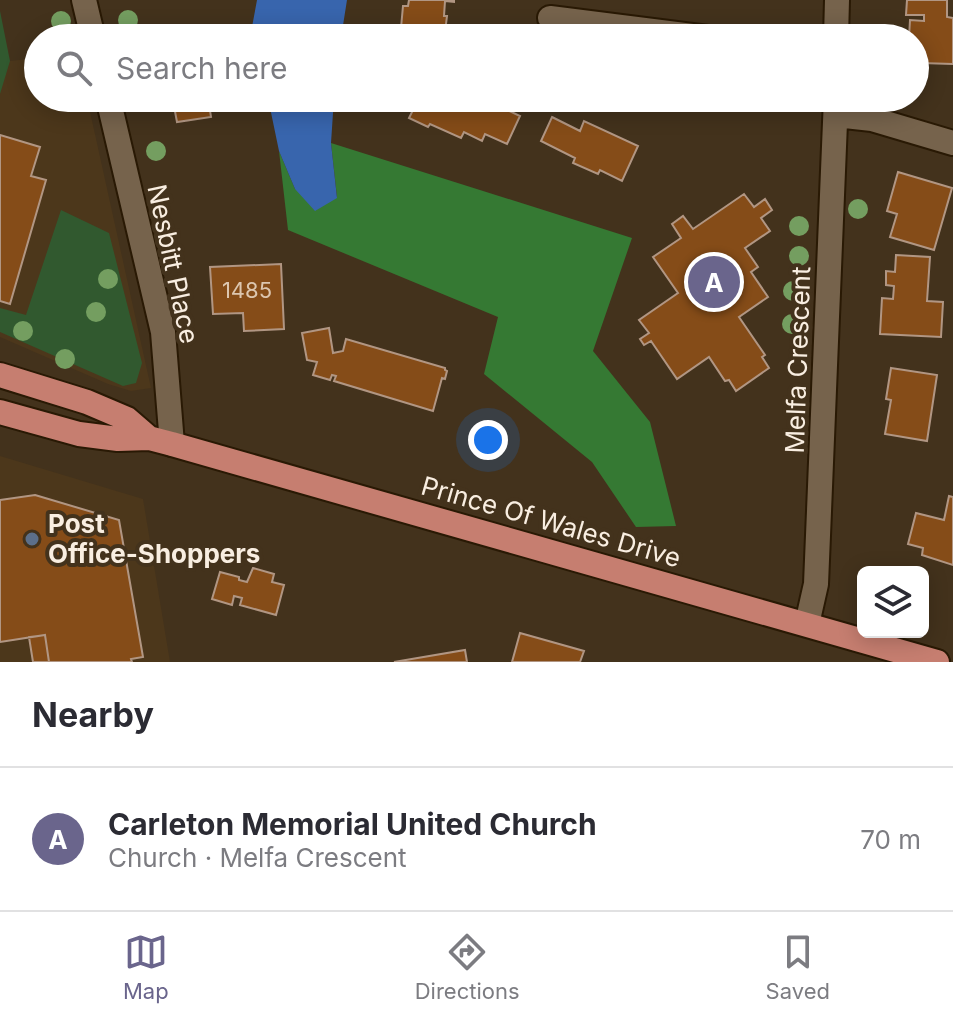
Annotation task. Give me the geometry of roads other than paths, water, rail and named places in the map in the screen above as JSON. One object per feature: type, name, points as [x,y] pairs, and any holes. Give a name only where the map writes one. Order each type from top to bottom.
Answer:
[{"type":"main road","name":"Prince Of Wales Drive","points":[[0,375],[87,402],[127,419],[160,441]]},
{"type":"main road","name":"Prince Of Wales Drive","points":[[0,412],[79,434],[160,441],[937,662]]},
{"type":"street","points":[[84,0],[90,24]]},
{"type":"street","points":[[836,24],[837,0]]},
{"type":"street","points":[[550,18],[597,24]]},
{"type":"street","name":"Nesbitt Place","points":[[111,112],[163,332],[160,441]]},
{"type":"street","name":"Melfa Crescent","points":[[807,624],[816,584],[836,112]]},
{"type":"street","points":[[853,112],[953,143]]},
{"type":"water","points":[[257,0],[347,0],[343,24],[253,24]]},
{"type":"water","points":[[271,112],[333,112],[331,143],[337,198],[315,211],[295,189],[279,151]]},
{"type":"place","name":"Carleton Memorial United Church","points":[[714,282]]},
{"type":"place","name":"Post Office-Shoppers","points":[[32,539]]}]
